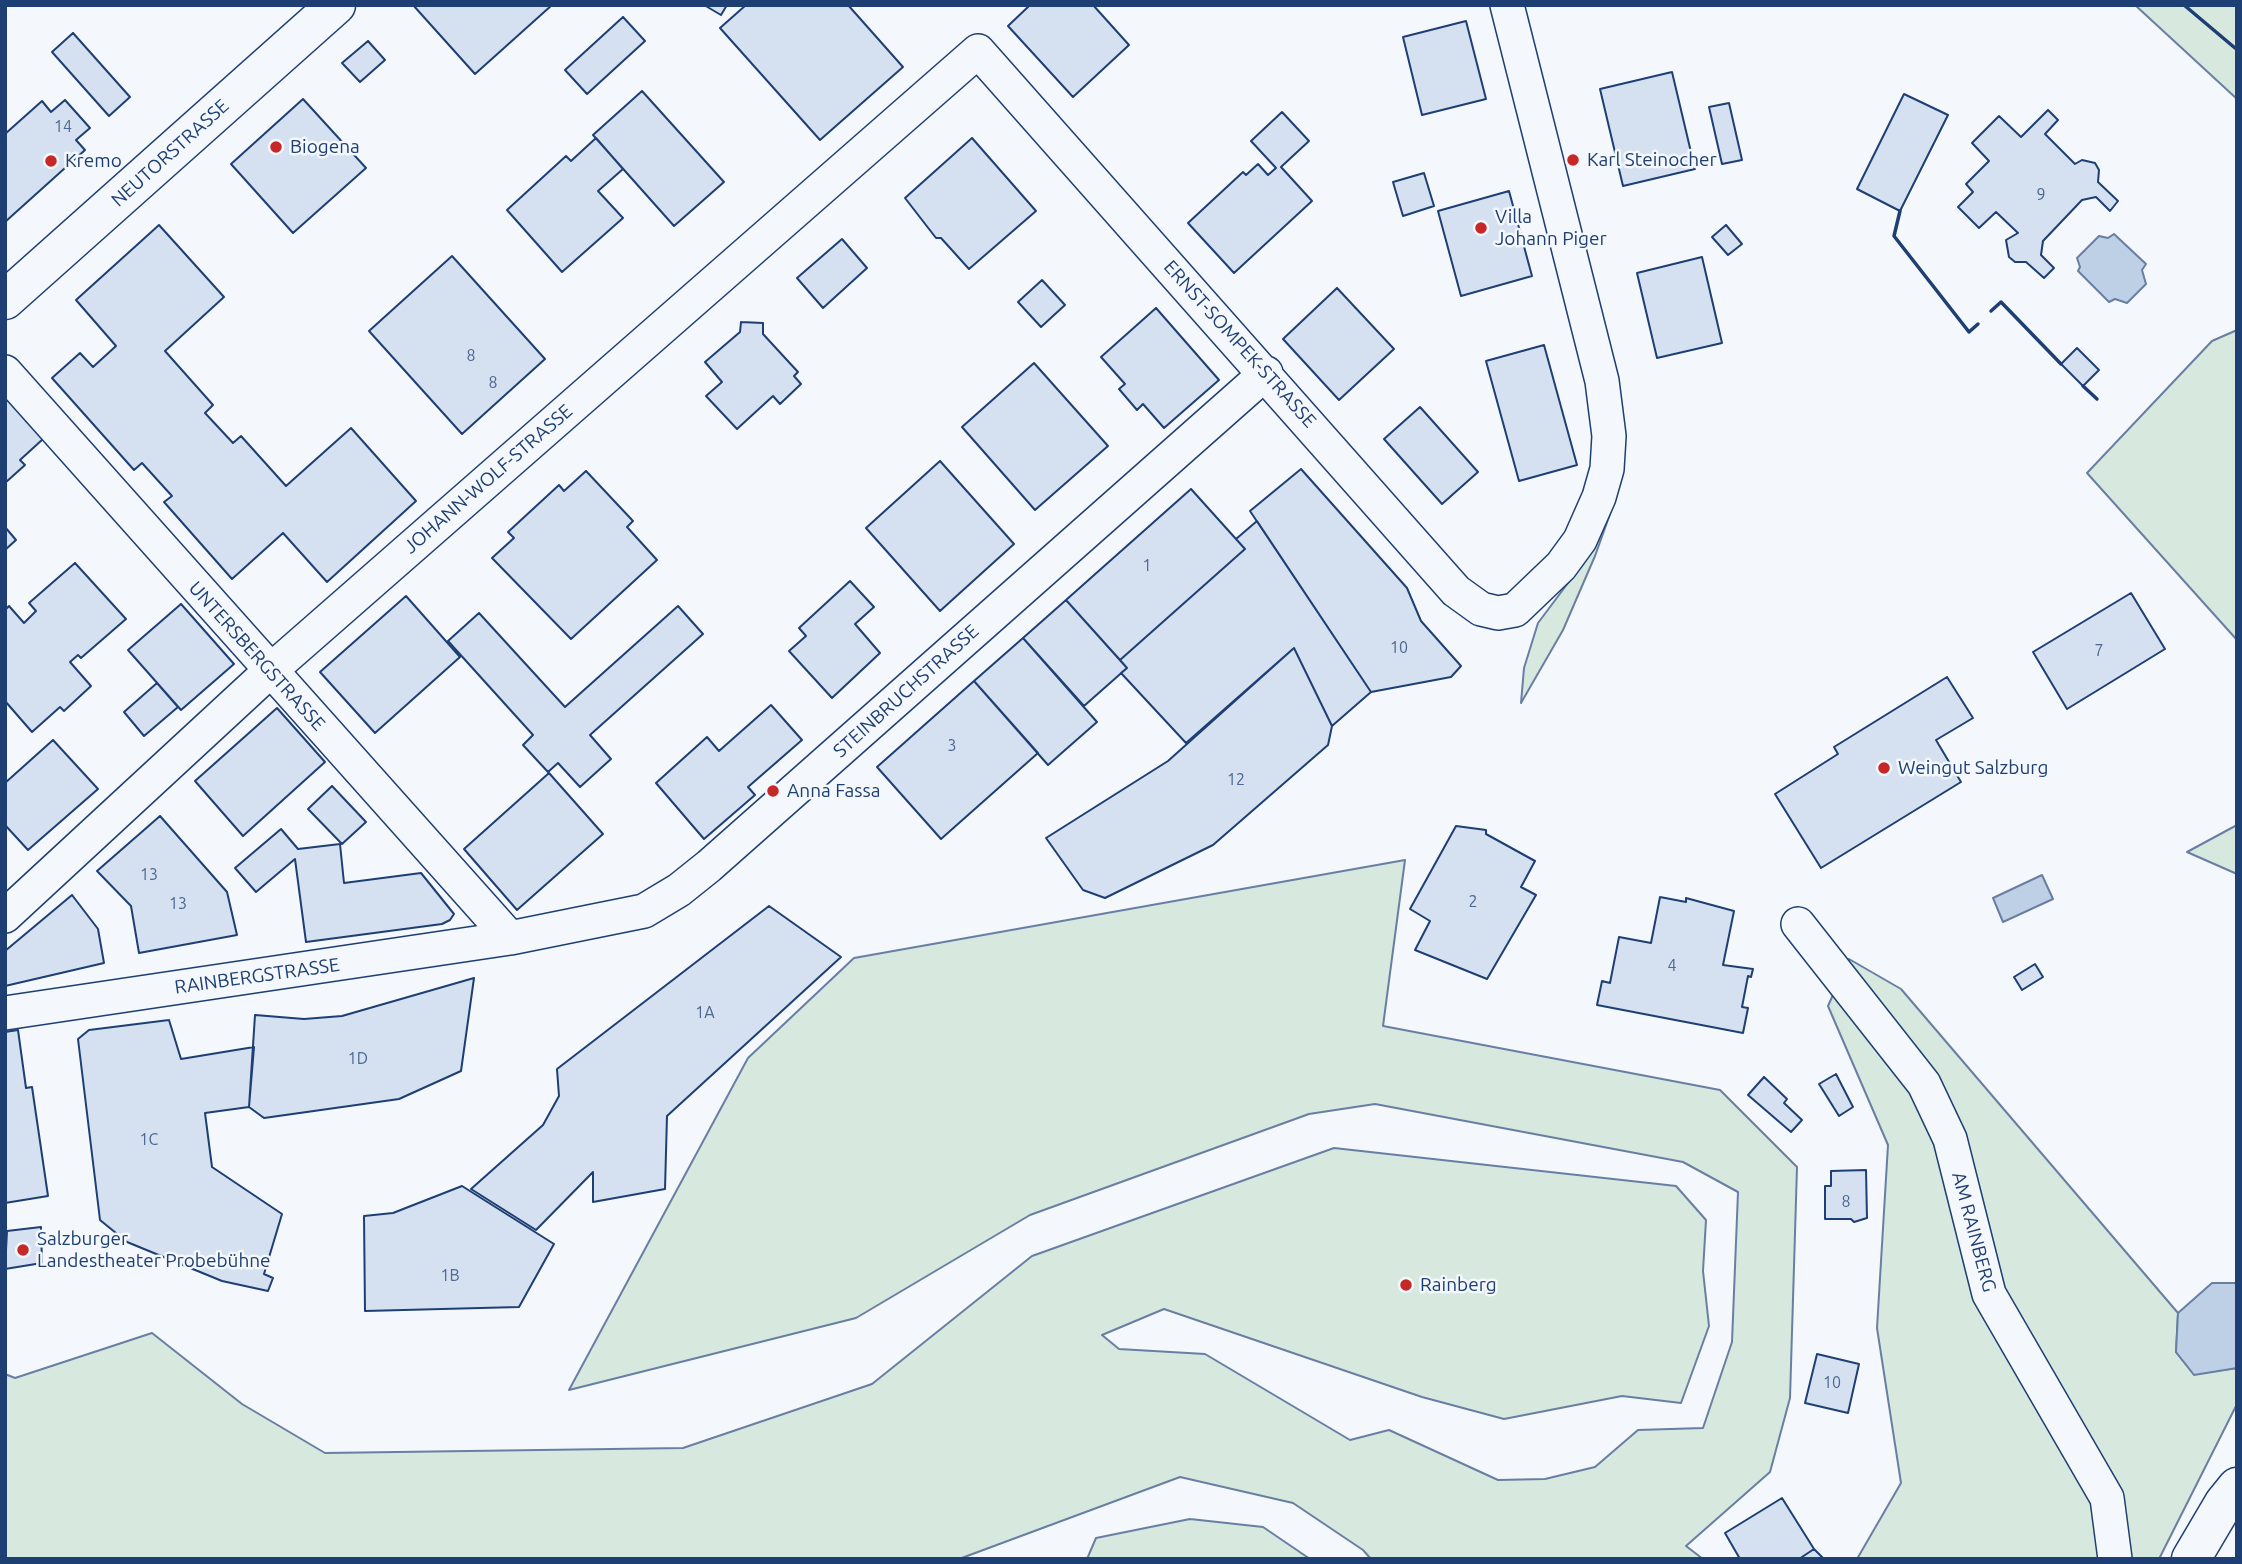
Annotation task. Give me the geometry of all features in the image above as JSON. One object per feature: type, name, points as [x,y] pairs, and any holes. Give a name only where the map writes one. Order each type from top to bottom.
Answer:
[{"type":"street","name":"NEUTORSTRASSE","points":[[5,300],[336,5]]},
{"type":"street","name":"ERNST-SOMPEK-STRASSE","points":[[978,51],[1266,373],[1455,591],[1481,609],[1498,613],[1515,610],[1554,574],[1580,540],[1599,497],[1606,469],[1609,436],[1602,381],[1507,5]]},
{"type":"street","name":"JOHANN-WOLF-STRASSE","points":[[5,916],[270,671],[978,51]]},
{"type":"street","name":"UNTERSBERGSTRASSE","points":[[5,372],[510,938]]},
{"type":"street","name":"STEINBRUCHSTRASSE","points":[[510,938],[644,911],[679,890],[1266,373]]},
{"type":"street","name":"AM RAINBERG","points":[[1798,924],[1924,1084],[1950,1139],[1989,1294],[2107,1498],[2115,1559]]},
{"type":"street","name":"RAINBERGSTRASSE","points":[[5,1013],[510,938]]},
{"type":"street","points":[[2191,1559],[2237,1487]]},
{"type":"shaded area","points":[[2135,5],[2237,5],[2237,99]]},
{"type":"shaded area","points":[[2237,330],[2237,640],[2087,473],[2212,341]]},
{"type":"shaded area","points":[[1614,503],[1595,556],[1563,630],[1521,703],[1524,668],[1538,623],[1571,579]]},
{"type":"shaded area","points":[[2237,825],[2237,874],[2187,852]]},
{"type":"shaded area","points":[[1405,860],[1383,1026],[1720,1090],[1797,1167],[1790,1398],[1770,1472],[1686,1546],[1703,1559],[1371,1559],[1363,1550],[1293,1503],[1180,1477],[959,1559],[5,1559],[5,1374],[15,1378],[152,1333],[242,1404],[325,1453],[683,1448],[872,1384],[1032,1256],[1334,1148],[1676,1186],[1706,1220],[1703,1271],[1709,1326],[1681,1403],[1622,1396],[1504,1419],[1422,1397],[1164,1309],[1102,1335],[1119,1349],[1205,1354],[1350,1440],[1389,1430],[1498,1480],[1545,1479],[1595,1467],[1638,1430],[1703,1428],[1732,1342],[1738,1192],[1683,1162],[1375,1104],[1309,1114],[1030,1215],[856,1318],[569,1390],[748,1058],[854,958]]},
{"type":"shaded area","points":[[1849,959],[1901,989],[2178,1313],[2176,1352],[2194,1374],[2237,1368],[2237,1404],[2159,1559],[1857,1559],[1901,1483],[1877,1328],[1888,1145],[1828,1006]]},
{"type":"shaded area","points":[[1190,1519],[1263,1527],[1310,1559],[1087,1559],[1096,1538]]},
{"type":"water","points":[[2114,234],[2146,264],[2142,270],[2146,284],[2127,303],[2115,299],[2109,302],[2078,271],[2080,267],[2077,258],[2099,236],[2108,238]]},
{"type":"water","points":[[2042,875],[2053,899],[2003,922],[1993,898]]},
{"type":"water","points":[[2212,1283],[2237,1283],[2237,1368],[2194,1375],[2176,1352],[2178,1313]]},
{"type":"building","points":[[413,5],[552,5],[475,74]]},
{"type":"building","points":[[704,5],[727,5],[721,15]]},
{"type":"building","points":[[746,5],[848,5],[903,67],[820,140],[720,28]]},
{"type":"building","points":[[1030,5],[1093,5],[1129,45],[1073,97],[1008,26]]},
{"type":"building","points":[[623,17],[645,41],[587,94],[565,70]]},
{"type":"building","points":[[1466,21],[1486,99],[1422,115],[1403,37]]},
{"type":"building","points":[[73,33],[130,97],[109,116],[52,52]]},
{"type":"building","points":[[368,41],[385,60],[360,82],[342,63]]},
{"type":"building","points":[[1672,72],[1695,169],[1623,186],[1600,89]]},
{"type":"building","points":[[642,91],[724,182],[674,226],[593,135]]},
{"type":"building","points":[[1904,94],[1948,115],[1900,211],[1857,189]]},
{"type":"building","points":[[303,99],[366,168],[293,233],[231,164]]},
{"type":"building","points":[[65,100],[90,128],[76,140],[85,150],[5,222],[5,134],[42,101],[51,112]]},
{"type":"building","points":[[1729,103],[1742,160],[1722,164],[1709,107]]},
{"type":"building","points":[[2048,110],[2058,120],[2045,134],[2075,164],[2082,160],[2095,163],[2099,170],[2098,182],[2118,201],[2110,211],[2096,197],[2082,200],[2043,241],[2041,255],[2054,268],[2044,278],[2026,262],[2015,262],[2009,257],[2006,240],[2018,233],[1996,212],[1979,228],[1958,207],[1973,192],[1966,184],[1989,161],[1972,143],[1999,116],[2021,137]]},
{"type":"building","points":[[1282,112],[1309,141],[1281,167],[1312,201],[1234,273],[1188,223],[1243,172],[1246,175],[1258,164],[1268,175],[1276,168],[1251,141]]},
{"type":"building","points":[[596,138],[623,169],[598,191],[623,218],[562,272],[507,210],[566,156],[571,161]]},
{"type":"building","points":[[972,138],[1036,211],[969,269],[941,238],[936,238],[905,198]]},
{"type":"building","points":[[1424,173],[1434,206],[1403,216],[1393,182]]},
{"type":"building","name":"Villa Johann Piger","points":[[1509,191],[1532,276],[1461,296],[1438,211]]},
{"type":"building","points":[[159,225],[224,297],[165,351],[213,405],[205,413],[233,443],[241,436],[286,486],[351,428],[416,501],[327,582],[283,533],[232,579],[164,502],[172,496],[142,463],[134,470],[52,378],[80,353],[93,367],[116,346],[76,300]]},
{"type":"building","points":[[1726,225],[1742,244],[1728,255],[1712,237]]},
{"type":"building","points":[[842,239],[867,268],[823,308],[797,278]]},
{"type":"building","points":[[452,256],[545,359],[462,434],[369,331]]},
{"type":"building","points":[[1702,257],[1722,343],[1657,358],[1637,273]]},
{"type":"building","points":[[1042,280],[1065,305],[1041,327],[1018,302]]},
{"type":"building","points":[[1337,288],[1394,349],[1339,400],[1283,339]]},
{"type":"building","points":[[1156,308],[1219,380],[1164,428],[1143,404],[1137,410],[1119,389],[1125,384],[1101,357]]},
{"type":"building","points":[[741,322],[763,323],[763,334],[798,372],[794,376],[801,384],[780,404],[773,396],[737,429],[706,396],[722,382],[705,362],[740,332]]},
{"type":"building","points":[[1544,345],[1577,465],[1519,481],[1486,361]]},
{"type":"building","points":[[2077,348],[2099,370],[2083,386],[2061,364]]},
{"type":"building","points":[[1034,363],[1108,446],[1035,510],[962,427]]},
{"type":"building","points":[[5,397],[43,439],[20,460],[25,465],[5,483]]},
{"type":"building","points":[[1420,407],[1478,472],[1442,504],[1384,439]]},
{"type":"building","points":[[940,461],[1014,544],[940,611],[866,528]]},
{"type":"building","points":[[1301,469],[1407,588],[1421,621],[1461,666],[1451,677],[1371,692],[1250,511]]},
{"type":"building","points":[[586,471],[633,521],[627,527],[657,560],[571,639],[492,558],[514,538],[508,532],[559,485],[564,491]]},
{"type":"building","points":[[1191,489],[1245,549],[1120,660],[1066,600]]},
{"type":"building","points":[[1257,521],[1371,692],[1332,726],[1294,648],[1186,743],[1121,673],[1127,668],[1120,660],[1245,549],[1236,539]]},
{"type":"building","points":[[5,527],[16,540],[5,550]]},
{"type":"building","points":[[75,563],[126,619],[81,658],[78,655],[70,662],[91,686],[64,711],[60,707],[32,732],[5,701],[5,610],[9,606],[24,623],[36,611],[29,603]]},
{"type":"building","points":[[850,581],[874,607],[855,624],[880,653],[832,698],[789,651],[806,636],[799,628]]},
{"type":"building","points":[[2131,593],[2165,649],[2067,709],[2033,652]]},
{"type":"building","points":[[406,596],[460,657],[375,733],[320,672]]},
{"type":"building","points":[[1066,600],[1127,668],[1084,706],[1023,638]]},
{"type":"building","points":[[181,604],[234,664],[181,710],[128,650]]},
{"type":"building","points":[[678,606],[703,634],[590,735],[611,759],[580,787],[558,763],[548,772],[523,745],[533,735],[448,641],[479,613],[565,707]]},
{"type":"building","points":[[1023,638],[1097,722],[1048,765],[974,681]]},
{"type":"building","points":[[1294,648],[1332,726],[1328,745],[1213,845],[1105,898],[1083,890],[1046,838],[1168,761]]},
{"type":"building","name":"Weingut Salzburg","points":[[1947,677],[1973,718],[1936,740],[1961,782],[1821,868],[1775,794],[1838,754],[1834,747]]},
{"type":"building","points":[[974,681],[1038,753],[941,839],[877,767]]},
{"type":"building","points":[[157,683],[178,707],[144,736],[124,712]]},
{"type":"building","points":[[771,705],[802,740],[748,787],[755,795],[704,839],[656,783],[707,737],[719,751]]},
{"type":"building","points":[[277,708],[325,762],[243,836],[195,781]]},
{"type":"building","points":[[53,740],[98,789],[28,850],[5,825],[5,783]]},
{"type":"building","points":[[549,773],[603,834],[517,910],[464,849]]},
{"type":"building","points":[[332,786],[366,822],[342,844],[308,809]]},
{"type":"building","points":[[160,816],[227,892],[237,935],[139,953],[131,906],[97,871]]},
{"type":"building","points":[[1456,826],[1486,830],[1486,834],[1535,861],[1521,887],[1536,895],[1487,979],[1415,950],[1430,921],[1410,909]]},
{"type":"building","points":[[281,829],[298,849],[340,844],[344,883],[421,873],[454,914],[442,924],[306,942],[295,859],[256,892],[235,868]]},
{"type":"building","points":[[72,895],[98,929],[104,963],[5,986],[5,951]]},
{"type":"building","points":[[1660,897],[1686,902],[1686,898],[1734,911],[1723,965],[1753,969],[1751,977],[1748,976],[1742,1007],[1748,1008],[1743,1033],[1597,1005],[1602,981],[1610,983],[1619,937],[1651,943]]},
{"type":"building","points":[[769,906],[841,957],[667,1116],[665,1189],[593,1202],[593,1172],[536,1230],[471,1189],[543,1125],[559,1096],[557,1069]]},
{"type":"building","points":[[2035,964],[2043,977],[2022,990],[2014,977]]},
{"type":"building","points":[[474,978],[461,1071],[399,1099],[264,1118],[249,1107],[255,1015],[304,1019],[342,1016]]},
{"type":"building","points":[[169,1020],[181,1059],[254,1047],[249,1107],[205,1113],[212,1167],[282,1214],[264,1274],[273,1278],[268,1291],[222,1281],[127,1242],[100,1220],[78,1039],[89,1030]]},
{"type":"building","points":[[18,1030],[26,1088],[32,1087],[48,1196],[5,1203],[5,1032]]},
{"type":"building","points":[[1836,1074],[1853,1107],[1839,1116],[1819,1084]]},
{"type":"building","points":[[1764,1077],[1787,1099],[1784,1103],[1802,1120],[1791,1132],[1748,1095]]},
{"type":"building","points":[[1866,1170],[1867,1218],[1854,1222],[1851,1219],[1825,1219],[1825,1186],[1831,1186],[1831,1171]]},
{"type":"building","points":[[462,1186],[554,1244],[519,1307],[365,1311],[364,1216],[393,1213]]},
{"type":"building","name":"Salzburger Landestheater Probebühne","points":[[41,1227],[42,1263],[5,1269],[7,1231]]},
{"type":"building","points":[[1817,1354],[1859,1364],[1848,1413],[1805,1403]]},
{"type":"building","points":[[1782,1498],[1814,1549],[1799,1559],[1740,1559],[1725,1533]]},
{"type":"building","points":[[1814,1549],[1824,1559],[1799,1559]]},
{"type":"wall","points":[[2184,5],[2235,48]]},
{"type":"wall","points":[[1900,211],[1894,236],[1969,332],[1978,324]]},
{"type":"wall","points":[[1991,311],[2001,302],[2061,364]]},
{"type":"wall","points":[[2083,386],[2097,399]]},
{"type":"place","name":"Biogena","points":[[276,147]]},
{"type":"place","name":"Karl Steinocher","points":[[1573,160]]},
{"type":"place","name":"Kremo","points":[[51,161]]},
{"type":"place","name":"Villa Johann Piger","points":[[1481,228]]},
{"type":"place","name":"Weingut Salzburg","points":[[1884,768]]},
{"type":"place","name":"Anna Fassa","points":[[773,791]]},
{"type":"place","name":"Salzburger Landestheater Probebühne","points":[[23,1250]]},
{"type":"place","name":"Rainberg","points":[[1406,1285]]}]
